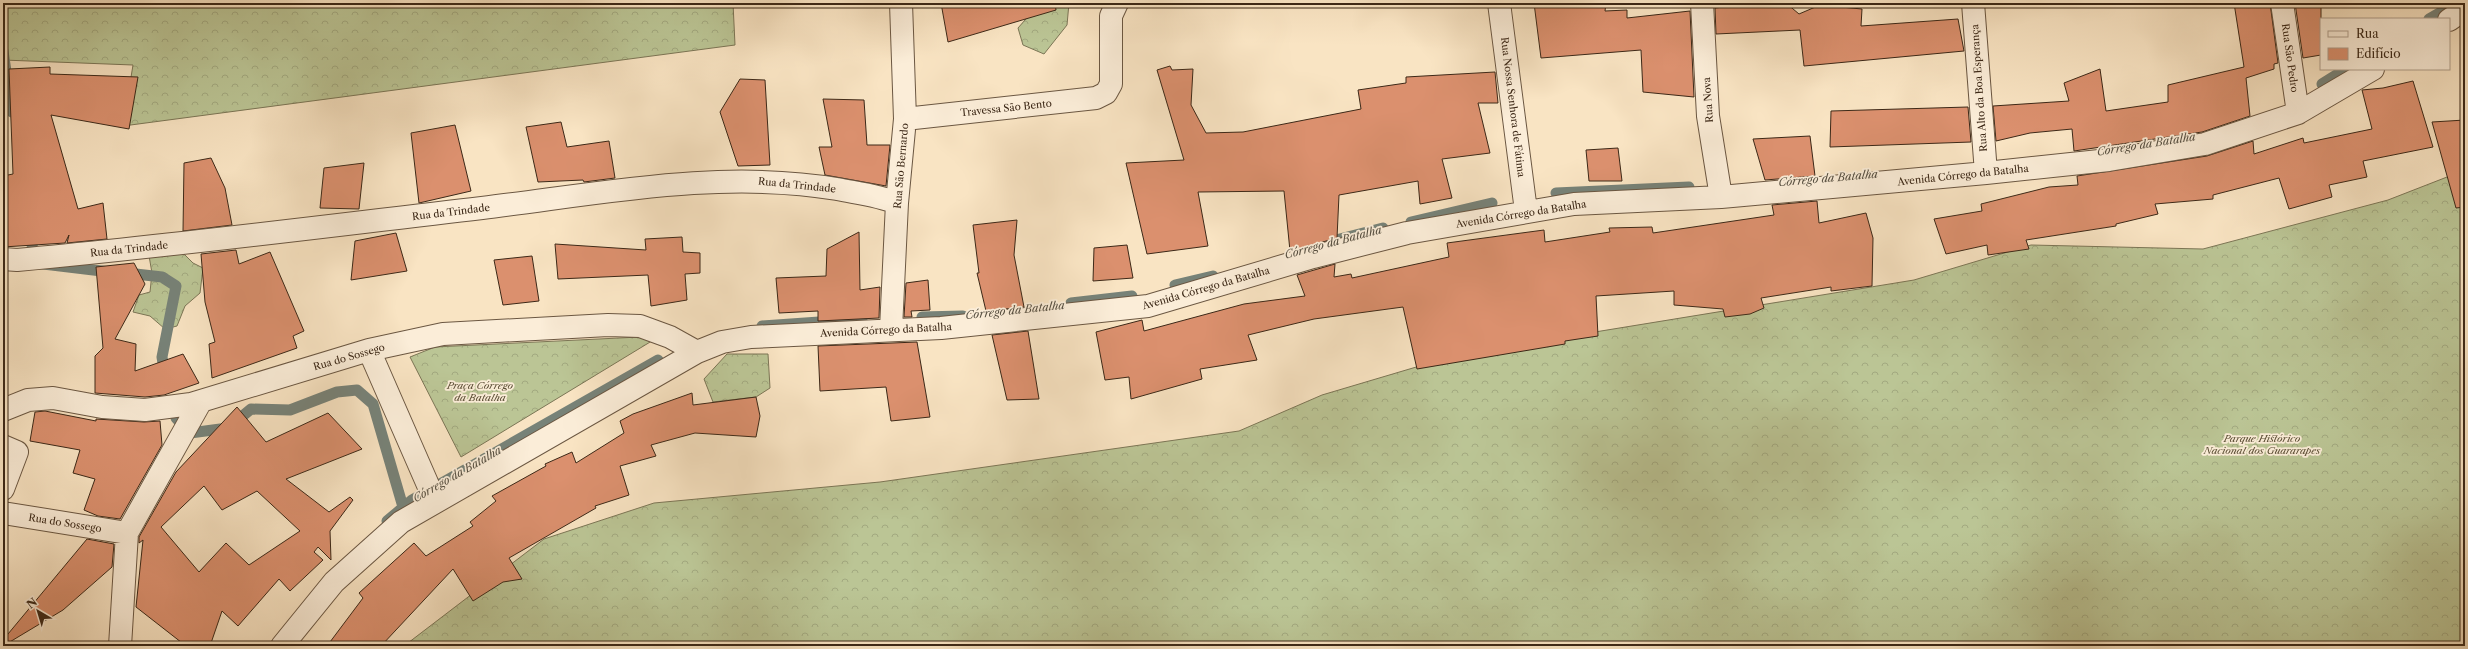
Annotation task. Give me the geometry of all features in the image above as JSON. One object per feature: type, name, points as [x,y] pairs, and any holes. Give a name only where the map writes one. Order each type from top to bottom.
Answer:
[{"type":"street","name":"Rua São Bernardo","points":[[891,329],[897,203],[905,119],[901,3]]},
{"type":"street","name":"Travessa São Bento","points":[[905,119],[1096,98],[1106,93],[1111,84],[1110,16],[1117,3]]},
{"type":"street","name":"Rua Nossa Senhora de Fátima","points":[[1499,3],[1526,212]]},
{"type":"street","name":"Rua Nova","points":[[1702,3],[1708,116],[1721,197]]},
{"type":"street","name":"Rua Alto da Boa Esperança","points":[[1973,3],[1986,173]]},
{"type":"street","name":"Rua São Pedro","points":[[2282,3],[2298,113]]},
{"type":"street","points":[[2450,19],[2465,9]]},
{"type":"street","name":"Avenida Córrego da Batalha","points":[[282,646],[334,582],[401,522],[435,501],[696,352],[722,342],[751,337],[891,329],[941,328],[1148,306],[1313,257],[1407,233],[1574,204],[1721,197],[1986,173],[2109,160],[2205,144],[2298,113],[2371,70]]},
{"type":"street","name":"Rua da Trindade","points":[[3,259],[17,260],[119,251],[602,192],[718,182],[756,180],[803,184],[883,197],[897,203]]},
{"type":"street","name":"Rua do Sossego","points":[[3,410],[28,400],[53,398],[102,407],[145,410],[201,401],[369,350],[442,334],[608,325],[640,326],[670,337],[696,352]]},
{"type":"street","points":[[369,350],[435,501]]},
{"type":"street","points":[[120,646],[127,533],[201,401]]},
{"type":"street","points":[[3,446],[17,452],[3,489]]},
{"type":"street","name":"Rua do Sossego","points":[[3,513],[127,533]]},
{"type":"green space","points":[[3,3],[733,3],[735,45],[123,126],[133,65],[3,60]]},
{"type":"green space","points":[[1029,3],[1069,3],[1067,25],[1044,54],[1023,45],[1018,28],[1032,12]]},
{"type":"green space","name":"Parque Histórico Nacional dos Guararapes","points":[[2465,170],[2465,646],[404,646],[544,539],[654,503],[880,482],[1239,431],[1322,395],[1460,354],[1914,280],[2031,245],[2203,249],[2388,200]]},
{"type":"green space","points":[[176,246],[193,263],[203,268],[200,293],[185,306],[177,326],[165,329],[150,316],[133,312],[139,295],[150,292],[152,273],[148,250]]},
{"type":"green space","name":"Praça Córrego da Batalha","points":[[660,336],[461,457],[410,357],[435,347]]},
{"type":"green space","points":[[727,354],[768,354],[770,388],[756,397],[713,402],[704,379]]},
{"type":"building","points":[[941,3],[1055,3],[1056,10],[948,42]]},
{"type":"building","points":[[1534,3],[1606,3],[1605,11],[1627,10],[1627,18],[1690,11],[1694,97],[1643,92],[1641,50],[1541,58]]},
{"type":"building","points":[[1734,3],[1786,3],[1799,14],[1820,5],[1862,9],[1861,26],[1958,19],[1964,51],[1804,66],[1800,30],[1716,34],[1715,8],[1733,6]]},
{"type":"building","points":[[2234,3],[2270,3],[2278,63],[2274,64],[2274,69],[2246,78],[2250,116],[2202,132],[2074,151],[2072,129],[2030,133],[1996,141],[1993,106],[2069,101],[2064,83],[2100,69],[2106,111],[2168,102],[2168,85],[2244,67]]},
{"type":"building","points":[[2295,3],[2321,3],[2320,55],[2303,58]]},
{"type":"building","points":[[1170,66],[1172,70],[1193,69],[1191,105],[1206,133],[1243,132],[1361,109],[1358,90],[1406,83],[1406,77],[1495,72],[1498,103],[1478,103],[1490,153],[1442,159],[1452,198],[1420,204],[1418,181],[1339,195],[1337,238],[1290,251],[1284,191],[1198,192],[1208,246],[1147,254],[1126,163],[1184,160],[1157,70]]},
{"type":"building","points":[[50,67],[50,74],[138,77],[129,129],[51,115],[78,209],[103,203],[107,239],[67,243],[69,235],[65,243],[3,247],[3,176],[13,174],[9,69]]},
{"type":"building","points":[[740,79],[765,80],[770,165],[738,166],[720,112]]},
{"type":"building","points":[[2413,81],[2433,147],[2363,161],[2367,177],[2329,185],[2332,197],[2289,209],[2279,178],[2213,195],[2213,199],[2155,204],[2158,214],[2116,224],[2116,226],[2026,240],[2029,249],[1988,255],[1987,245],[1946,254],[1934,219],[1982,211],[1981,204],[2049,187],[2078,185],[2077,176],[2207,156],[2253,141],[2254,154],[2303,138],[2304,143],[2372,129],[2362,90],[2383,88]]},
{"type":"building","points":[[823,99],[864,100],[867,145],[890,145],[886,186],[825,175],[819,147],[832,147]]},
{"type":"building","points":[[1968,107],[1971,142],[1830,147],[1831,111]]},
{"type":"building","points":[[2465,120],[2465,207],[2456,208],[2432,122]]},
{"type":"building","points":[[561,122],[567,147],[609,141],[615,178],[584,182],[583,180],[538,182],[526,127]]},
{"type":"building","points":[[455,125],[471,191],[419,203],[411,133]]},
{"type":"building","points":[[1810,136],[1815,176],[1765,180],[1753,139]]},
{"type":"building","points":[[1618,148],[1622,181],[1589,181],[1586,150]]},
{"type":"building","points":[[211,158],[225,188],[232,225],[183,231],[184,163]]},
{"type":"building","points":[[364,163],[359,209],[320,208],[324,168]]},
{"type":"building","points":[[1817,201],[1819,223],[1866,213],[1873,238],[1872,286],[1831,291],[1831,287],[1761,298],[1764,308],[1750,314],[1725,317],[1723,309],[1674,305],[1674,291],[1596,296],[1598,336],[1565,341],[1565,344],[1417,369],[1403,307],[1314,319],[1248,335],[1257,360],[1200,369],[1202,379],[1131,399],[1129,377],[1105,380],[1096,332],[1142,320],[1144,331],[1244,304],[1305,296],[1297,275],[1335,264],[1334,277],[1351,274],[1352,278],[1449,257],[1447,243],[1544,230],[1545,242],[1610,232],[1609,228],[1652,227],[1653,233],[1774,215],[1772,205]]},
{"type":"building","points":[[1017,220],[1014,255],[1024,307],[986,311],[977,273],[979,273],[973,225]]},
{"type":"building","points":[[859,232],[860,290],[880,287],[879,318],[818,321],[818,311],[779,313],[776,278],[826,276],[827,249]]},
{"type":"building","points":[[396,233],[407,271],[351,280],[355,241]]},
{"type":"building","points":[[682,237],[683,252],[700,253],[700,273],[685,274],[687,300],[651,306],[648,275],[558,279],[555,244],[646,250],[645,239]]},
{"type":"building","points":[[1127,245],[1133,278],[1093,281],[1094,248]]},
{"type":"building","points":[[236,250],[239,264],[270,252],[304,331],[293,336],[297,348],[212,378],[209,344],[215,342],[205,302],[201,254]]},
{"type":"building","points":[[532,256],[539,301],[503,305],[494,260]]},
{"type":"building","points":[[134,263],[145,284],[115,339],[136,344],[135,371],[183,354],[199,383],[164,395],[145,397],[95,393],[95,356],[103,348],[96,267]]},
{"type":"building","points":[[928,280],[930,310],[911,311],[912,317],[904,317],[906,283]]},
{"type":"building","points":[[1028,331],[1039,399],[1007,400],[992,335]]},
{"type":"building","points":[[917,342],[930,417],[891,421],[886,387],[820,391],[818,346]]},
{"type":"building","points":[[692,393],[693,405],[756,397],[760,416],[756,437],[695,433],[651,445],[656,456],[620,466],[629,495],[595,506],[596,508],[509,558],[522,579],[503,582],[473,601],[453,569],[381,646],[327,646],[363,598],[359,593],[414,543],[426,556],[473,526],[470,522],[496,501],[492,496],[546,466],[545,464],[572,452],[576,463],[624,433],[620,421],[633,414]]},
{"type":"building","points":[[237,407],[266,442],[328,413],[362,449],[286,479],[329,512],[350,497],[353,500],[330,531],[331,560],[318,547],[314,552],[323,560],[290,591],[279,579],[238,626],[222,611],[210,646],[186,646],[136,607],[143,540],[139,543],[139,537],[176,472]],"holes":[[[204,486],[222,510],[257,491],[300,531],[249,565],[226,543],[199,572],[161,527]]]},
{"type":"building","points":[[45,411],[96,421],[96,419],[144,422],[160,421],[162,445],[120,519],[98,516],[84,510],[95,479],[73,473],[80,450],[30,441],[35,412]]},
{"type":"building","points":[[87,539],[114,544],[112,567],[63,610],[3,646],[3,640]]},
{"type":"waterway","name":"Córrego da Batalha","points":[[2431,18],[2455,4]]},
{"type":"waterway","points":[[3,51],[12,112]]},
{"type":"waterway","name":"Córrego da Batalha","points":[[2322,84],[2344,70]]},
{"type":"waterway","name":"Córrego da Batalha","points":[[1556,193],[1689,187]]},
{"type":"waterway","name":"Córrego da Batalha","points":[[1411,222],[1492,203]]},
{"type":"waterway","name":"Córrego da Batalha","points":[[1328,242],[1383,228]]},
{"type":"waterway","points":[[30,232],[35,263],[110,272]]},
{"type":"waterway","points":[[127,273],[162,277],[176,286],[162,357],[165,375]]},
{"type":"waterway","name":"Córrego da Batalha","points":[[1175,285],[1213,276]]},
{"type":"waterway","name":"Córrego da Batalha","points":[[1071,303],[1132,296]]},
{"type":"waterway","name":"Córrego da Batalha","points":[[922,317],[963,316]]},
{"type":"waterway","name":"Córrego da Batalha","points":[[762,326],[862,319]]},
{"type":"waterway","name":"Córrego da Batalha","points":[[387,521],[412,500],[658,360]]},
{"type":"waterway","points":[[176,418],[190,433],[228,428],[251,409],[290,410],[337,392],[357,390],[373,404],[403,507]]}]
